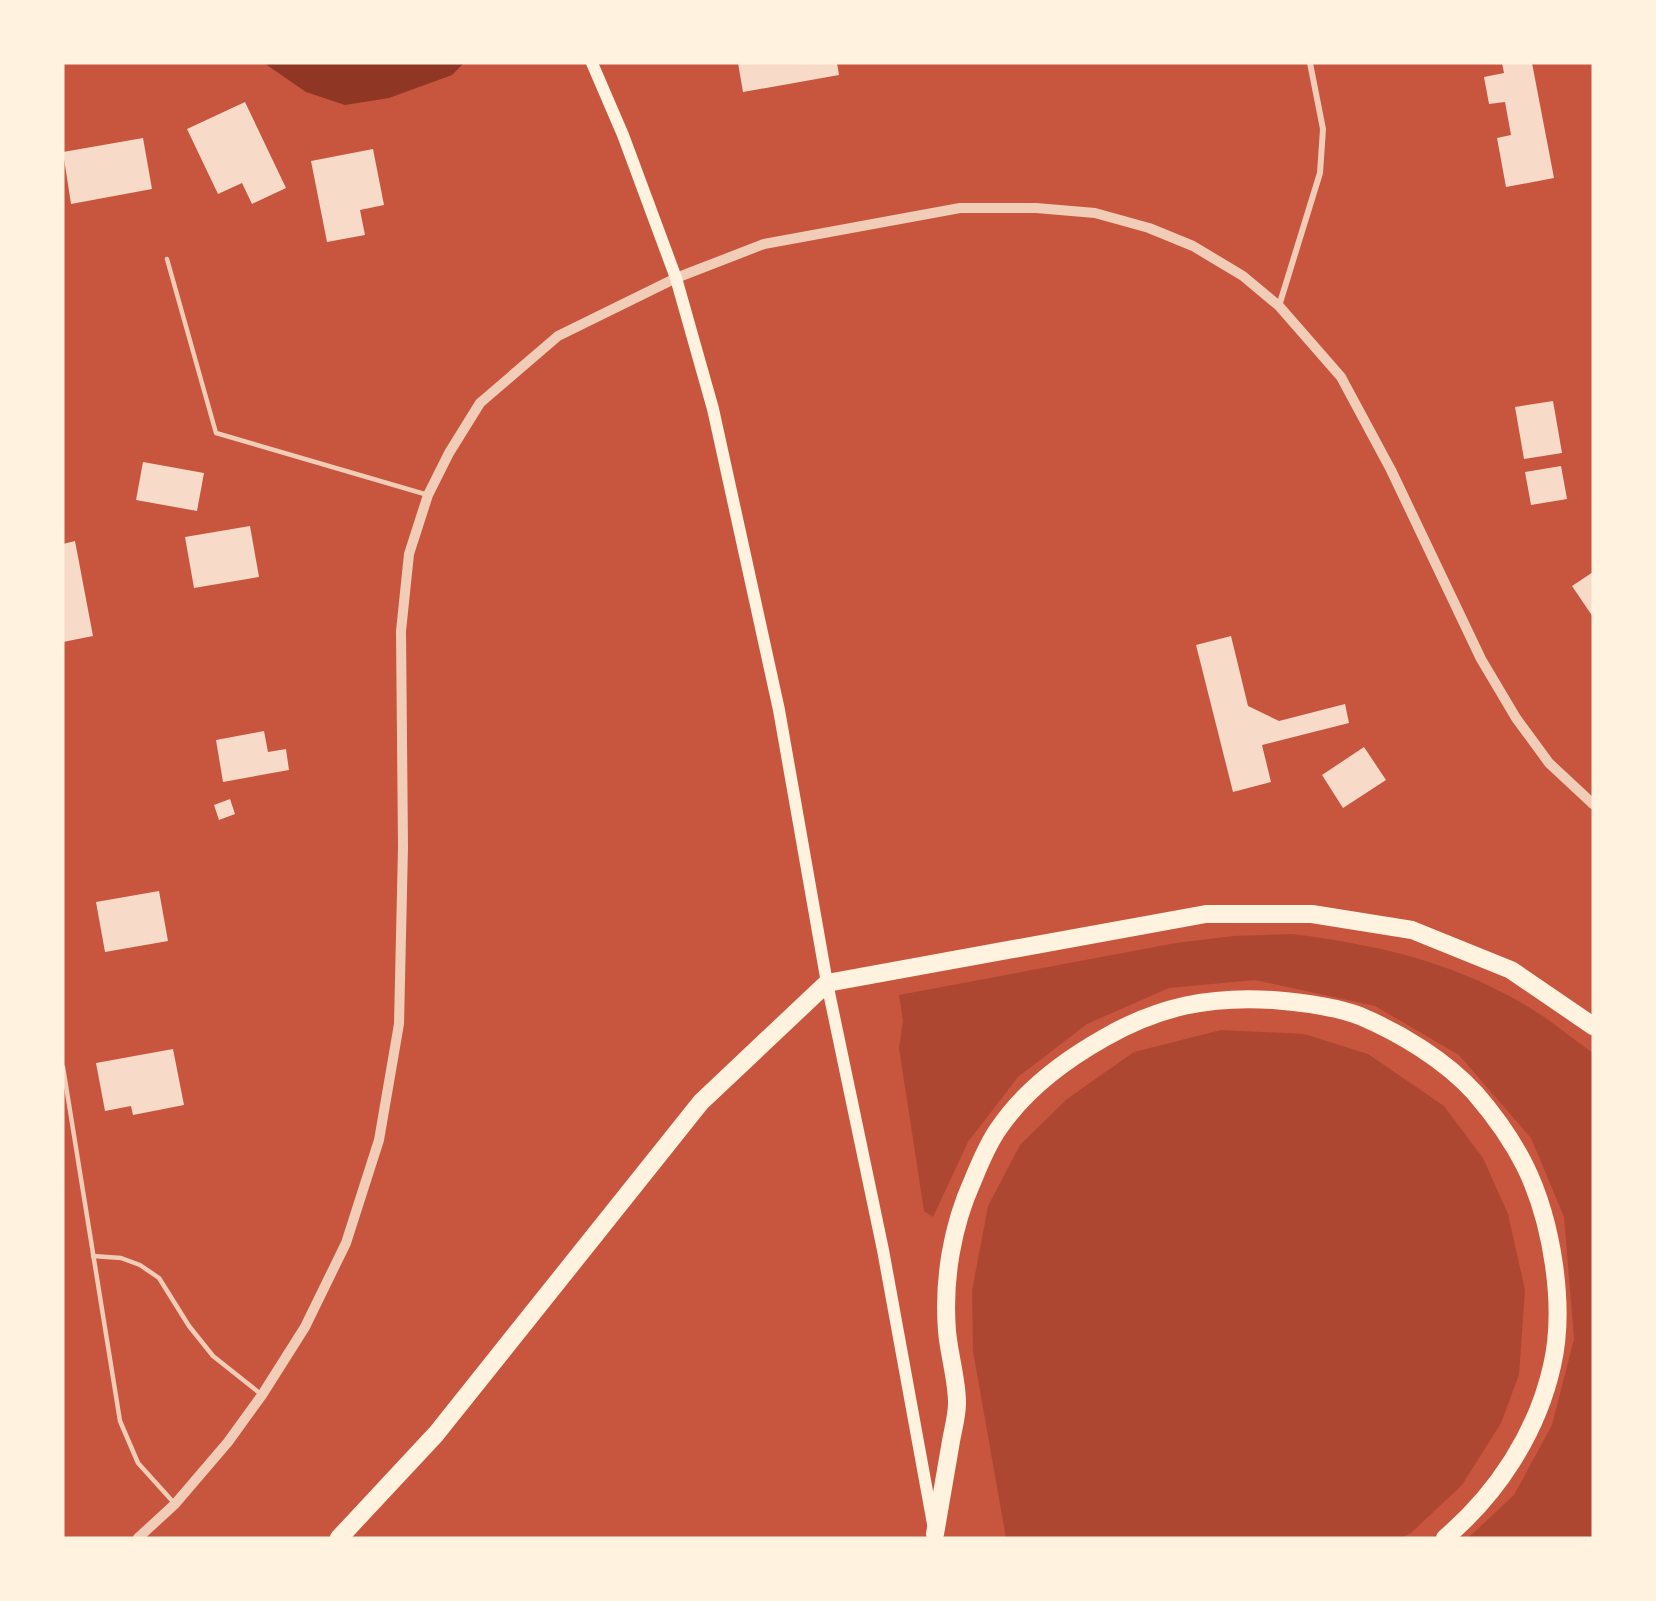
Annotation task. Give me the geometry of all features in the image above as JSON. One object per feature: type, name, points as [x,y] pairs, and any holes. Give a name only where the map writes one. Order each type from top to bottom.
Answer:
[{"type":"highway","points":[[339,1538],[436,1434],[701,1102],[827,983],[1206,914],[1312,914],[1412,930],[1511,970],[1593,1026]]},
{"type":"highway","points":[[936,1536],[957,1404],[946,1329],[948,1275],[957,1219],[998,1128],[1029,1093],[1079,1052],[1131,1022],[1184,1004],[1246,998],[1296,1002],[1357,1015],[1402,1037],[1442,1064],[1473,1091],[1498,1122],[1525,1166],[1544,1216],[1554,1272],[1557,1323],[1552,1366],[1538,1412],[1507,1469],[1461,1524],[1445,1538]]},
{"type":"main road","points":[[592,63],[623,135],[676,278],[713,409],[779,710],[827,983],[883,1250],[936,1536]]},
{"type":"street","points":[[1279,306],[1320,173],[1323,129],[1310,63]]},
{"type":"street","points":[[138,1538],[175,1504],[228,1442],[262,1395],[305,1327],[346,1243],[379,1140],[399,1024],[403,847],[401,631],[409,554],[428,495],[449,453],[480,403],[558,336],[676,278],[764,244],[960,208],[1036,208],[1095,213],[1149,228],[1193,246],[1242,276],[1279,306],[1341,377],[1391,471],[1481,659],[1516,718],[1549,763],[1593,804]]},
{"type":"lane","points":[[167,259],[216,433],[428,495]]},
{"type":"lane","points":[[63,1067],[120,1420],[138,1463],[175,1504]]},
{"type":"lane","points":[[93,1256],[121,1258],[140,1265],[159,1278],[189,1326],[213,1356],[262,1395]]},
{"type":"shaded area","points":[[264,63],[464,63],[452,75],[389,98],[345,105],[306,92]]},
{"type":"shaded area","points":[[1292,934],[1382,949],[1439,965],[1494,988],[1531,1009],[1593,1053],[1593,1538],[1468,1538],[1514,1495],[1552,1425],[1574,1339],[1564,1217],[1531,1138],[1459,1055],[1375,1006],[1255,980],[1169,988],[1087,1024],[1018,1077],[968,1142],[933,1217],[924,1211],[899,1048],[903,1021],[899,995],[1176,943],[1233,936]]},
{"type":"shaded area","points":[[1221,1030],[1304,1034],[1368,1054],[1444,1106],[1483,1158],[1508,1214],[1525,1290],[1519,1375],[1501,1423],[1462,1485],[1411,1533],[1401,1538],[1006,1538],[973,1351],[972,1291],[988,1206],[1020,1145],[1067,1099],[1134,1052]]},
{"type":"building","points":[[738,63],[837,63],[839,75],[743,92]]},
{"type":"building","points":[[1502,63],[1532,63],[1554,178],[1506,187],[1497,138],[1511,135],[1505,102],[1489,104],[1484,77],[1504,73]]},
{"type":"building","points":[[245,102],[286,188],[252,204],[242,183],[218,194],[187,129]]},
{"type":"building","points":[[143,138],[152,189],[71,204],[63,152]]},
{"type":"building","points":[[373,149],[384,205],[360,210],[365,235],[327,242],[311,161]]},
{"type":"building","points":[[1553,401],[1562,453],[1524,459],[1515,407]]},
{"type":"building","points":[[143,462],[204,473],[197,511],[136,500]]},
{"type":"building","points":[[1561,466],[1567,499],[1531,505],[1525,472]]},
{"type":"building","points":[[250,526],[259,577],[194,588],[185,537]]},
{"type":"building","points":[[75,541],[93,636],[63,642],[63,544]]},
{"type":"building","points":[[1593,572],[1593,617],[1572,586]]},
{"type":"building","points":[[1231,636],[1248,706],[1279,721],[1345,704],[1349,723],[1262,745],[1271,782],[1233,792],[1196,645]]},
{"type":"building","points":[[264,731],[268,752],[286,749],[289,770],[223,782],[216,740]]},
{"type":"building","points":[[1364,747],[1386,780],[1343,808],[1322,775]]},
{"type":"building","points":[[230,799],[235,814],[219,820],[214,805]]},
{"type":"building","points":[[159,891],[168,941],[105,952],[96,902]]},
{"type":"building","points":[[173,1049],[184,1105],[133,1115],[131,1106],[105,1111],[96,1063]]}]
